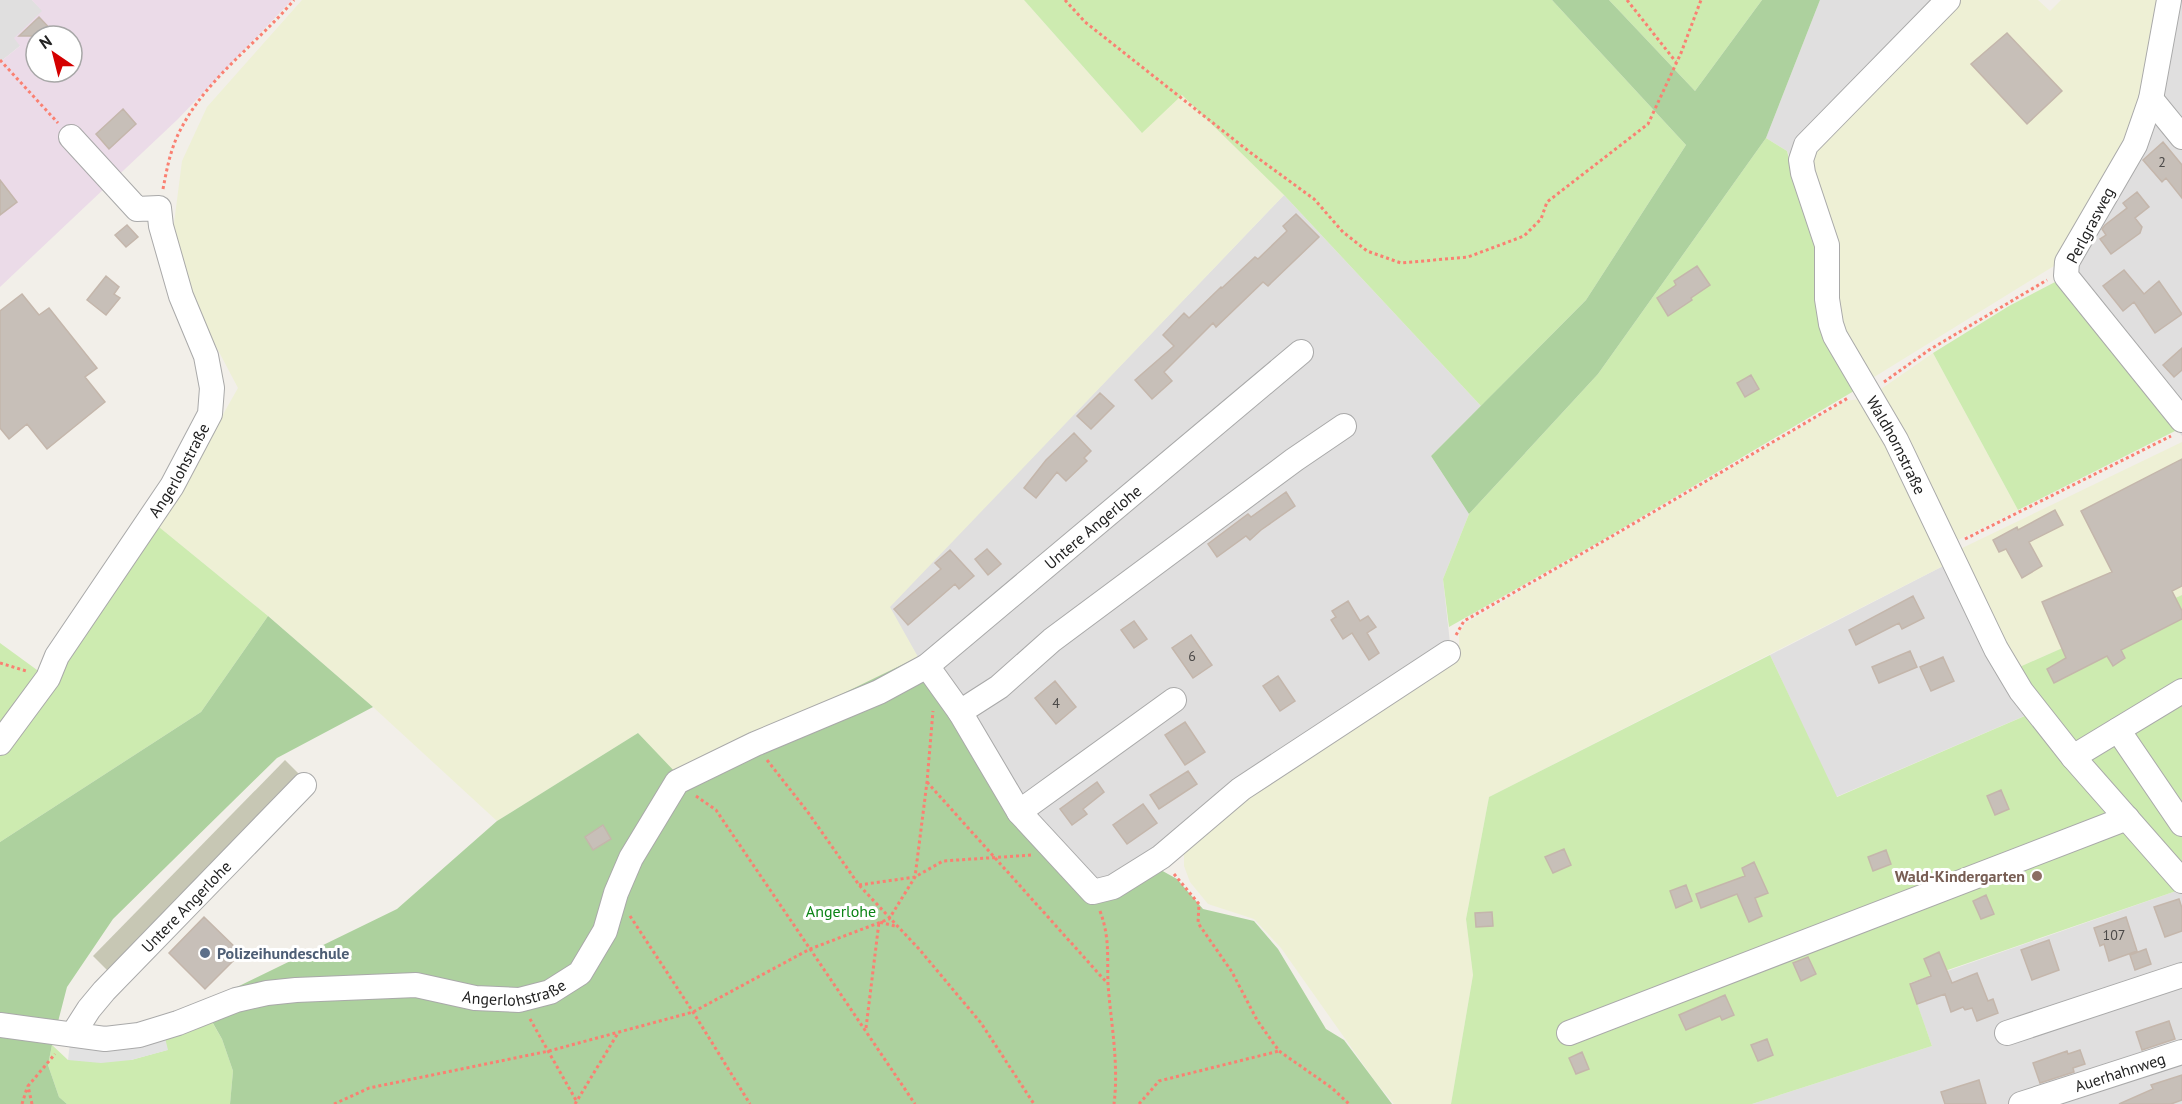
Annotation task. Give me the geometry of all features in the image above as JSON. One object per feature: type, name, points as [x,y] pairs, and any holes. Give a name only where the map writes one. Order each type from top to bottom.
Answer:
[{"type":"street","name":"Waldhornstraße","points":[[1948,0],[1806,145],[1801,160],[1803,173],[1827,244],[1827,299],[1831,324],[1845,355],[1896,440],[1996,649],[2021,691],[2073,757],[2182,881]]},
{"type":"street","name":"Perlgrasweg","points":[[2169,0],[2151,99],[2135,145],[2067,262],[2066,276],[2179,427]]},
{"type":"street","points":[[2151,99],[2182,136]]},
{"type":"street","points":[[71,137],[137,209],[159,208]]},
{"type":"street","name":"Angerlohstraße","points":[[0,744],[48,678],[57,656],[172,486],[210,414],[212,388],[206,356],[181,296],[161,226],[159,208]]},
{"type":"street","name":"Untere Angerlohe","points":[[932,673],[1301,352]]},
{"type":"street","points":[[960,712],[999,687],[1069,627],[1294,460],[1344,426]]},
{"type":"street","points":[[677,782],[755,744],[932,673],[960,712],[1019,812],[1093,892],[1113,887],[1161,857],[1241,789],[1448,653]]},
{"type":"street","points":[[2073,757],[2182,691]]},
{"type":"street","points":[[1019,812],[1174,700]]},
{"type":"street","points":[[2118,730],[2182,824]]},
{"type":"street","name":"Angerlohstraße","points":[[0,1024],[105,1039],[139,1035],[236,1000],[267,993],[416,985],[475,998],[519,1000],[550,992],[580,973],[605,932],[616,893],[631,858],[677,782]]},
{"type":"street","name":"Untere Angerlohe","points":[[73,1034],[104,991],[304,785]]},
{"type":"street","points":[[1569,1033],[2127,818]]},
{"type":"street","points":[[2007,1033],[2182,975]]},
{"type":"street","name":"Auerhahnweg","points":[[2022,1104],[2182,1052]]},
{"type":"path","points":[[159,208],[170,155],[181,128],[200,98],[294,0]]},
{"type":"path","points":[[1065,0],[1085,22],[1251,153],[1314,199],[1343,232],[1367,251],[1401,263],[1468,257],[1524,236],[1541,219],[1547,202],[1648,124],[1701,0]]},
{"type":"path","points":[[1627,0],[1676,62]]},
{"type":"path","points":[[0,60],[71,137]]},
{"type":"path","points":[[1448,653],[1455,641],[1456,632],[1464,621],[1602,543],[1845,399],[1878,386],[1929,350],[2054,276],[2066,276]]},
{"type":"path","points":[[1948,549],[2179,427]]},
{"type":"path","points":[[0,663],[48,678]]},
{"type":"path","points":[[334,1104],[369,1088],[549,1051],[693,1012],[810,950],[890,919],[915,877],[927,782],[932,673]]},
{"type":"path","points":[[755,744],[807,811],[859,885],[919,949],[981,1023],[1034,1104]]},
{"type":"path","points":[[677,782],[716,810],[915,1104]]},
{"type":"path","points":[[927,782],[1108,984]]},
{"type":"path","points":[[859,885],[915,877],[943,861],[1040,855],[1068,865]]},
{"type":"path","points":[[1161,857],[1199,904],[1198,923],[1232,972],[1257,1020],[1279,1051],[1332,1088],[1349,1104]]},
{"type":"path","points":[[1093,892],[1107,931],[1108,984],[1117,1078],[1114,1104]]},
{"type":"path","points":[[616,893],[750,1104]]},
{"type":"path","points":[[879,922],[897,927]]},
{"type":"path","points":[[866,1030],[879,922]]},
{"type":"path","points":[[519,1000],[576,1103]]},
{"type":"path","points":[[576,1103],[618,1033]]},
{"type":"path","points":[[22,1104],[28,1086],[36,1074],[73,1034]]},
{"type":"path","points":[[1139,1104],[1159,1081],[1279,1051]]},
{"type":"path","points":[[28,1086],[32,1104]]},
{"type":"shaded area","points":[[0,0],[32,0],[43,11],[30,24],[24,24],[24,29],[15,38],[21,45],[0,62]]},
{"type":"shaded area","points":[[32,0],[292,0],[178,119],[0,287],[0,62],[20,46],[14,38],[24,28],[24,84],[84,84],[84,24],[29,24],[42,11]]},
{"type":"shaded area","points":[[302,0],[1024,0],[1141,132],[1182,94],[1284,195],[890,607],[918,657],[677,775],[638,733],[497,821],[373,707],[268,616],[159,527],[238,388],[198,312],[172,239],[182,161],[207,107]]},
{"type":"shaded area","points":[[1820,0],[1957,0],[1795,169],[1787,151],[1766,138]]},
{"type":"shaded area","points":[[1957,0],[2038,0],[2050,11],[2061,0],[2161,0],[2143,97],[2123,143],[2054,266],[1871,379],[1839,326],[1813,157],[1829,129]]},
{"type":"shaded area","points":[[2161,0],[2182,0],[2182,436],[2057,281],[2054,266],[2123,143]]},
{"type":"shaded area","points":[[1284,195],[1481,406],[1431,456],[1469,514],[1443,579],[1450,643],[1094,898],[994,790],[889,607]]},
{"type":"shaded area","points":[[1933,353],[2018,510],[1956,541],[1881,389]]},
{"type":"shaded area","points":[[1859,399],[1865,401],[1947,564],[1489,797],[1466,919],[1473,975],[1451,1104],[1394,1104],[1375,1081],[1281,948],[1254,919],[1208,904],[1190,882],[1184,866],[1184,852],[1210,825],[1459,651],[1459,633],[1466,623],[1846,401]]},
{"type":"shaded area","points":[[2182,442],[2182,595],[2015,669],[1956,551]]},
{"type":"shaded area","points":[[1947,564],[2029,714],[1836,797],[1770,655]]},
{"type":"shaded area","points":[[285,760],[306,781],[114,977],[93,956]]},
{"type":"shaded area","points":[[2182,889],[2182,1104],[1752,1104],[1932,1046],[1910,984]]},
{"type":"shaded area","points":[[164,1034],[168,1050],[131,1060],[101,1063],[68,1060],[70,1043]]},
{"type":"green space","points":[[1024,0],[1552,0],[1686,145],[1586,300],[1481,406],[1284,195],[1182,95],[1142,133]]},
{"type":"green space","points":[[1552,0],[1609,0],[1695,91],[1762,0],[1820,0],[1766,138],[1598,374],[1469,514],[1431,456],[1586,300],[1686,145]]},
{"type":"green space","points":[[1609,0],[1762,0],[1695,91]]},
{"type":"green space","points":[[1766,138],[1787,151],[1859,388],[1601,541],[1449,627],[1443,579],[1469,514],[1598,374]]},
{"type":"green space","points":[[2057,281],[2177,430],[2018,510],[1933,353],[2009,306]]},
{"type":"green space","points":[[159,527],[268,616],[201,712],[0,842],[0,643],[48,678]]},
{"type":"green space","points":[[2182,595],[2182,889],[1910,983],[1932,1046],[1752,1104],[1451,1104],[1473,975],[1466,919],[1489,797],[1770,655],[1837,797],[2043,708],[2015,669]]},
{"type":"green space","points":[[268,616],[373,707],[277,758],[113,919],[67,987],[52,1045],[48,1065],[59,1097],[67,1104],[0,1104],[0,842],[201,712]]},
{"type":"green space","name":"Angerlohe","points":[[918,657],[994,790],[1094,898],[1159,869],[1177,879],[1203,909],[1254,921],[1278,949],[1326,1029],[1344,1040],[1392,1104],[230,1104],[233,1071],[222,1039],[202,1004],[397,909],[497,821],[638,733],[677,774]]},
{"type":"green space","points":[[208,1015],[222,1039],[233,1071],[230,1104],[67,1104],[59,1097],[48,1065],[52,1045],[68,1060],[131,1060],[167,1050],[164,1034]]},
{"type":"building","points":[[39,17],[46,24],[32,24]]},
{"type":"building","points":[[2007,33],[2062,91],[2027,124],[1971,64]]},
{"type":"building","points":[[123,109],[136,124],[109,149],[96,134]]},
{"type":"building","points":[[2163,142],[2182,165],[2182,198],[2166,178],[2162,182],[2143,160]]},
{"type":"building","points":[[0,180],[17,202],[0,215]]},
{"type":"building","points":[[2137,192],[2149,207],[2135,218],[2142,227],[2140,233],[2111,254],[2100,239],[2106,235],[2102,229],[2127,208],[2123,203]]},
{"type":"building","points":[[1296,214],[1319,237],[1268,286],[1263,282],[1216,327],[1213,323],[1164,372],[1172,381],[1152,399],[1135,380],[1174,346],[1163,335],[1184,313],[1189,318],[1255,257],[1258,259],[1287,231],[1283,226]]},
{"type":"building","points":[[127,225],[138,237],[126,247],[115,235]]},
{"type":"building","points":[[1697,266],[1710,285],[1668,316],[1657,298],[1676,285],[1674,281]]},
{"type":"building","points":[[2124,270],[2144,294],[2159,281],[2182,314],[2155,333],[2134,302],[2123,311],[2103,286]]},
{"type":"building","points":[[106,276],[119,287],[114,294],[120,298],[106,315],[87,300]]},
{"type":"building","points":[[22,294],[39,315],[49,308],[97,368],[85,377],[105,402],[47,449],[27,424],[9,439],[0,428],[0,311]]},
{"type":"building","points":[[2182,348],[2182,370],[2174,377],[2163,365]]},
{"type":"building","points":[[1751,375],[1759,389],[1745,397],[1737,383]]},
{"type":"building","points":[[1100,393],[1114,406],[1091,429],[1077,416]]},
{"type":"building","points":[[1074,433],[1091,451],[1084,458],[1087,461],[1066,481],[1057,472],[1036,498],[1024,488],[1046,460]]},
{"type":"building","points":[[2182,459],[2182,586],[2172,591],[2182,611],[2182,619],[2121,650],[2125,658],[2113,666],[2107,656],[2054,683],[2047,669],[2066,658],[2042,602],[2112,572],[2081,511]]},
{"type":"building","points":[[1286,492],[1295,506],[1250,540],[1246,536],[1217,557],[1208,544],[1248,514],[1251,517]]},
{"type":"building","points":[[2055,510],[2063,525],[2029,542],[2042,566],[2022,578],[2006,549],[1999,552],[1993,540],[2017,527],[2018,530]]},
{"type":"building","points":[[987,549],[1001,564],[988,575],[975,559]]},
{"type":"building","points":[[950,550],[974,576],[959,589],[955,584],[908,625],[894,609],[941,569],[935,563]]},
{"type":"building","points":[[1913,596],[1924,618],[1902,629],[1899,623],[1856,645],[1849,630]]},
{"type":"building","points":[[1348,601],[1360,621],[1368,616],[1376,627],[1367,633],[1379,653],[1369,660],[1352,633],[1343,639],[1331,620],[1336,617],[1332,611]]},
{"type":"building","points":[[1134,621],[1147,639],[1134,648],[1121,630]]},
{"type":"building","points":[[1191,635],[1212,665],[1193,678],[1172,648]]},
{"type":"building","points":[[1910,651],[1917,667],[1879,683],[1872,667]]},
{"type":"building","points":[[1943,657],[1954,681],[1931,691],[1920,667]]},
{"type":"building","points":[[1278,676],[1295,701],[1280,711],[1263,686]]},
{"type":"building","points":[[1055,681],[1076,707],[1056,724],[1035,698]]},
{"type":"building","points":[[1185,722],[1205,752],[1185,765],[1165,735]]},
{"type":"building","points":[[1188,771],[1197,784],[1159,809],[1150,795]]},
{"type":"building","points":[[1097,782],[1104,792],[1083,809],[1087,814],[1072,825],[1060,809]]},
{"type":"building","points":[[2001,790],[2009,809],[1995,815],[1987,796]]},
{"type":"building","points":[[1143,804],[1157,823],[1127,844],[1113,825]]},
{"type":"building","points":[[603,825],[611,839],[593,850],[585,837]]},
{"type":"building","points":[[1564,849],[1571,865],[1553,873],[1545,857]]},
{"type":"building","points":[[1886,850],[1891,864],[1873,871],[1868,857]]},
{"type":"building","points":[[1754,862],[1768,893],[1755,898],[1762,916],[1749,922],[1737,894],[1701,908],[1696,894],[1745,876],[1742,868]]},
{"type":"building","points":[[1686,885],[1692,901],[1676,908],[1670,891]]},
{"type":"building","points":[[1986,895],[1994,914],[1981,919],[1973,901]]},
{"type":"building","points":[[2179,899],[2182,908],[2182,931],[2165,937],[2154,907]]},
{"type":"building","points":[[1492,912],[1493,926],[1476,927],[1475,913]]},
{"type":"building","name":"Polizeihundeschule","points":[[204,917],[241,953],[205,989],[169,953]]},
{"type":"building","points":[[2126,917],[2137,951],[2109,961],[2104,944],[2100,946],[2094,928]]},
{"type":"building","points":[[2049,940],[2059,970],[2032,980],[2021,950]]},
{"type":"building","points":[[2146,949],[2151,964],[2135,970],[2130,955]]},
{"type":"building","points":[[1939,952],[1952,983],[1977,973],[1988,1001],[1993,999],[1998,1013],[1977,1021],[1972,1008],[1965,1010],[1963,1007],[1951,1012],[1945,994],[1917,1004],[1910,984],[1931,976],[1924,959]]},
{"type":"building","points":[[1808,957],[1816,974],[1801,981],[1793,963]]},
{"type":"building","points":[[1725,995],[1734,1015],[1722,1020],[1720,1016],[1686,1030],[1679,1015]]},
{"type":"building","points":[[2169,1021],[2175,1039],[2142,1050],[2136,1032]]},
{"type":"building","points":[[1767,1039],[1773,1055],[1758,1061],[1751,1045]]},
{"type":"building","points":[[2080,1050],[2085,1064],[2073,1068],[2074,1072],[2040,1083],[2033,1063],[2067,1051],[2068,1054]]},
{"type":"building","points":[[1582,1052],[1589,1069],[1576,1074],[1569,1058]]},
{"type":"building","points":[[2182,1075],[2182,1100],[2171,1104],[2119,1104],[2153,1089],[2151,1085]]},
{"type":"building","points":[[1979,1080],[1986,1104],[1945,1104],[1941,1092]]},
{"type":"place","name":"Wald-Kindergarten","points":[[2037,876]]},
{"type":"place","name":"Polizeihundeschule","points":[[205,953]]}]
